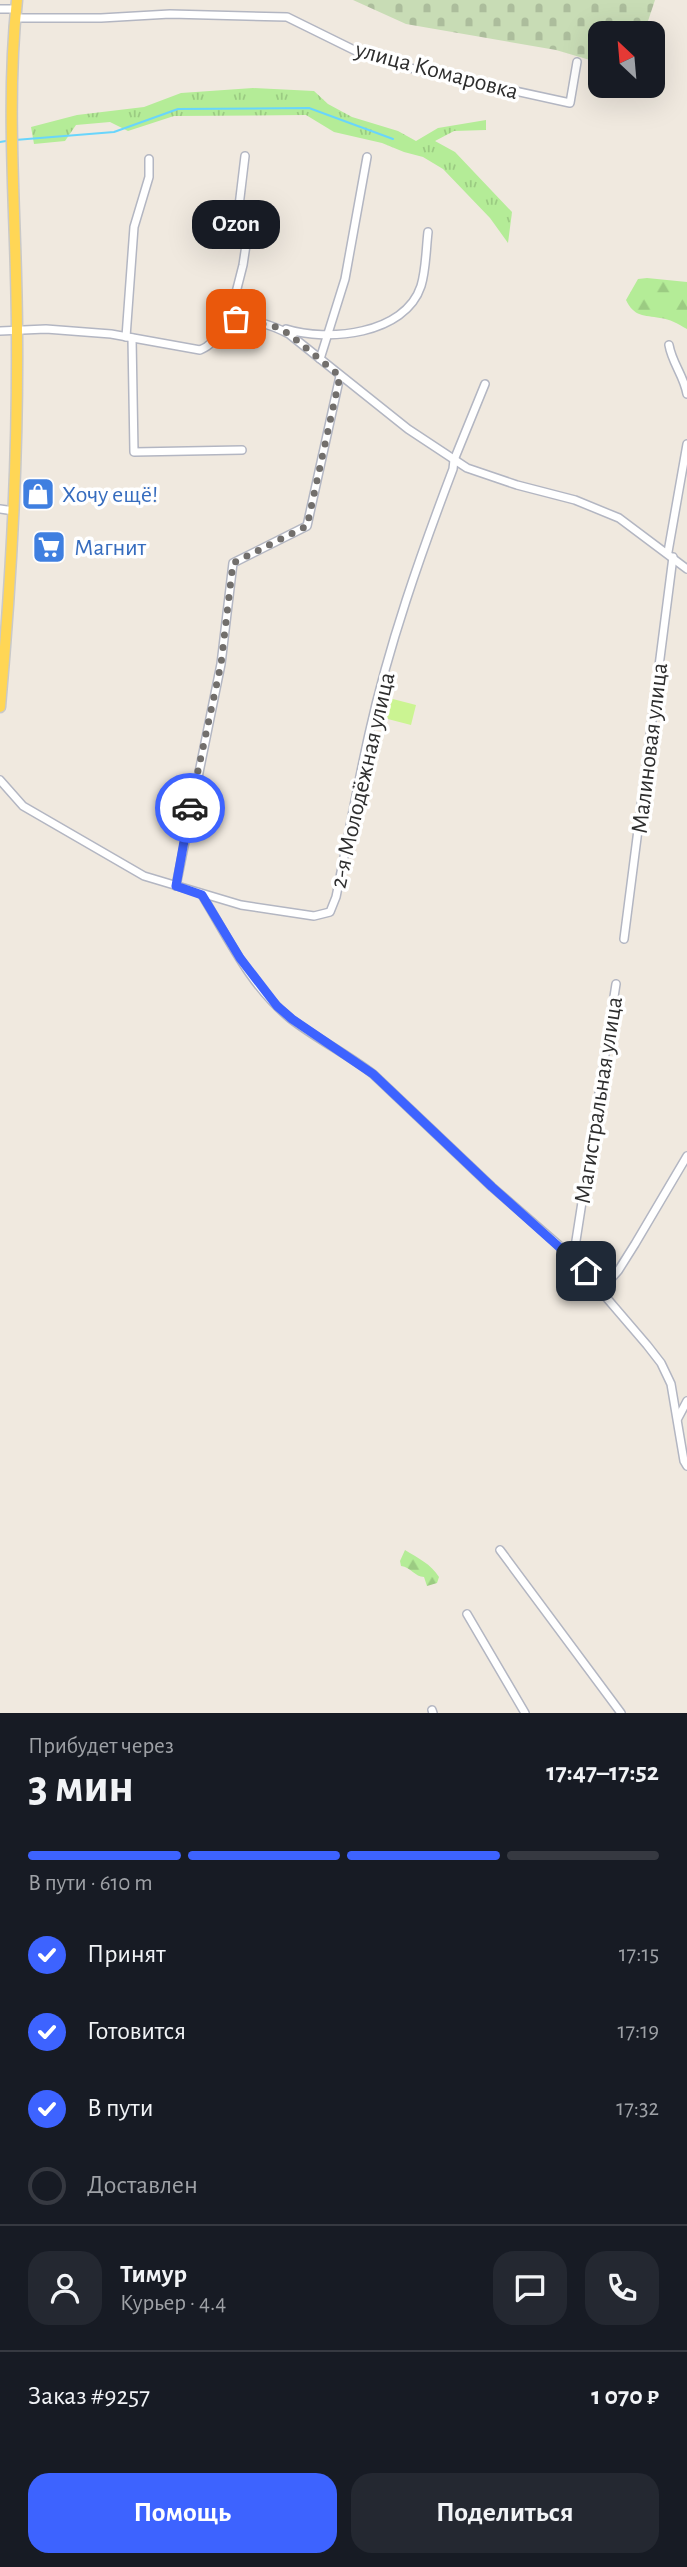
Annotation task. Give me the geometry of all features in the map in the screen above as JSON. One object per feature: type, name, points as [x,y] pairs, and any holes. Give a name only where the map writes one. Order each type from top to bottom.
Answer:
[{"type":"main road","points":[[0,707],[18,445],[18,331],[10,152],[16,9]]},
{"type":"street","name":"улица Комаровка","points":[[0,9],[101,19],[170,14],[287,17],[356,51],[414,69],[570,103],[577,62]]},
{"type":"street","points":[[229,320],[246,245],[239,206],[245,156]]},
{"type":"street","points":[[320,359],[345,279],[367,156]]},
{"type":"street","points":[[149,159],[149,177],[134,227],[129,337],[134,452],[242,450]]},
{"type":"street","points":[[0,331],[46,329],[129,337],[200,350],[211,345],[224,324],[236,319],[298,333],[350,334],[377,326],[408,306],[421,286],[428,232]]},
{"type":"street","points":[[274,326],[289,334],[408,429],[454,460],[483,475],[575,500],[619,518],[687,569]]},
{"type":"street","points":[[669,345],[675,367],[683,377],[687,394]]},
{"type":"street","points":[[176,886],[221,664],[233,563],[307,526],[340,376]]},
{"type":"street","name":"2-я Молодёжная улица","points":[[0,780],[23,806],[144,876],[202,895],[277,911],[314,916],[330,912],[336,897],[369,735],[394,640],[424,546],[453,470],[454,460],[485,384]]},
{"type":"street","name":"Малиновая улица","points":[[624,939],[687,444]]},
{"type":"street","points":[[0,509],[14,511]]},
{"type":"street","points":[[202,895],[240,958],[277,1006],[373,1074],[492,1187],[569,1254],[601,1290],[661,1363],[671,1384],[687,1466]]},
{"type":"street","name":"Магистральная улица","points":[[569,1254],[575,1247],[616,984]]},
{"type":"street","points":[[601,1290],[618,1271],[687,1156]]},
{"type":"street","points":[[677,1418],[687,1401]]},
{"type":"street","points":[[500,1550],[621,1713]]},
{"type":"street","points":[[467,1614],[525,1713]]},
{"type":"green space","points":[[353,0],[655,0],[648,21],[588,21],[588,59],[556,50],[406,24]]},
{"type":"green space","points":[[253,88],[314,91],[328,104],[352,117],[398,131],[416,141],[438,128],[486,120],[486,130],[454,131],[435,141],[455,152],[512,212],[508,243],[490,218],[443,169],[423,157],[382,143],[334,132],[306,115],[174,116],[128,131],[110,122],[76,125],[65,141],[34,144],[31,127],[77,115],[144,107],[181,93]]},
{"type":"green space","points":[[638,279],[687,282],[687,329],[667,319],[632,310],[626,300]]},
{"type":"green space","points":[[389,698],[416,705],[411,725],[380,717],[384,700]]},
{"type":"green space","points":[[405,1550],[432,1568],[439,1577],[437,1583],[427,1586],[424,1577],[401,1566],[400,1561]]},
{"type":"waterway","points":[[15,140],[114,132],[178,109],[309,108],[393,139]]},
{"type":"waterway","points":[[0,142],[6,141]]},
{"type":"way so far","points":[[190,808],[221,664],[233,563],[307,526],[340,376],[289,334],[274,326],[236,319]]},
{"type":"place","name":"Ozon","points":[[236,319]]},
{"type":"place","name":"Хочу ещё!","points":[[38,494]]},
{"type":"place","name":"Магнит","points":[[49,547]]},
{"type":"route","points":[[190,808],[176,886],[202,895],[264,992],[292,1019],[373,1074],[492,1187],[586,1271]]}]
